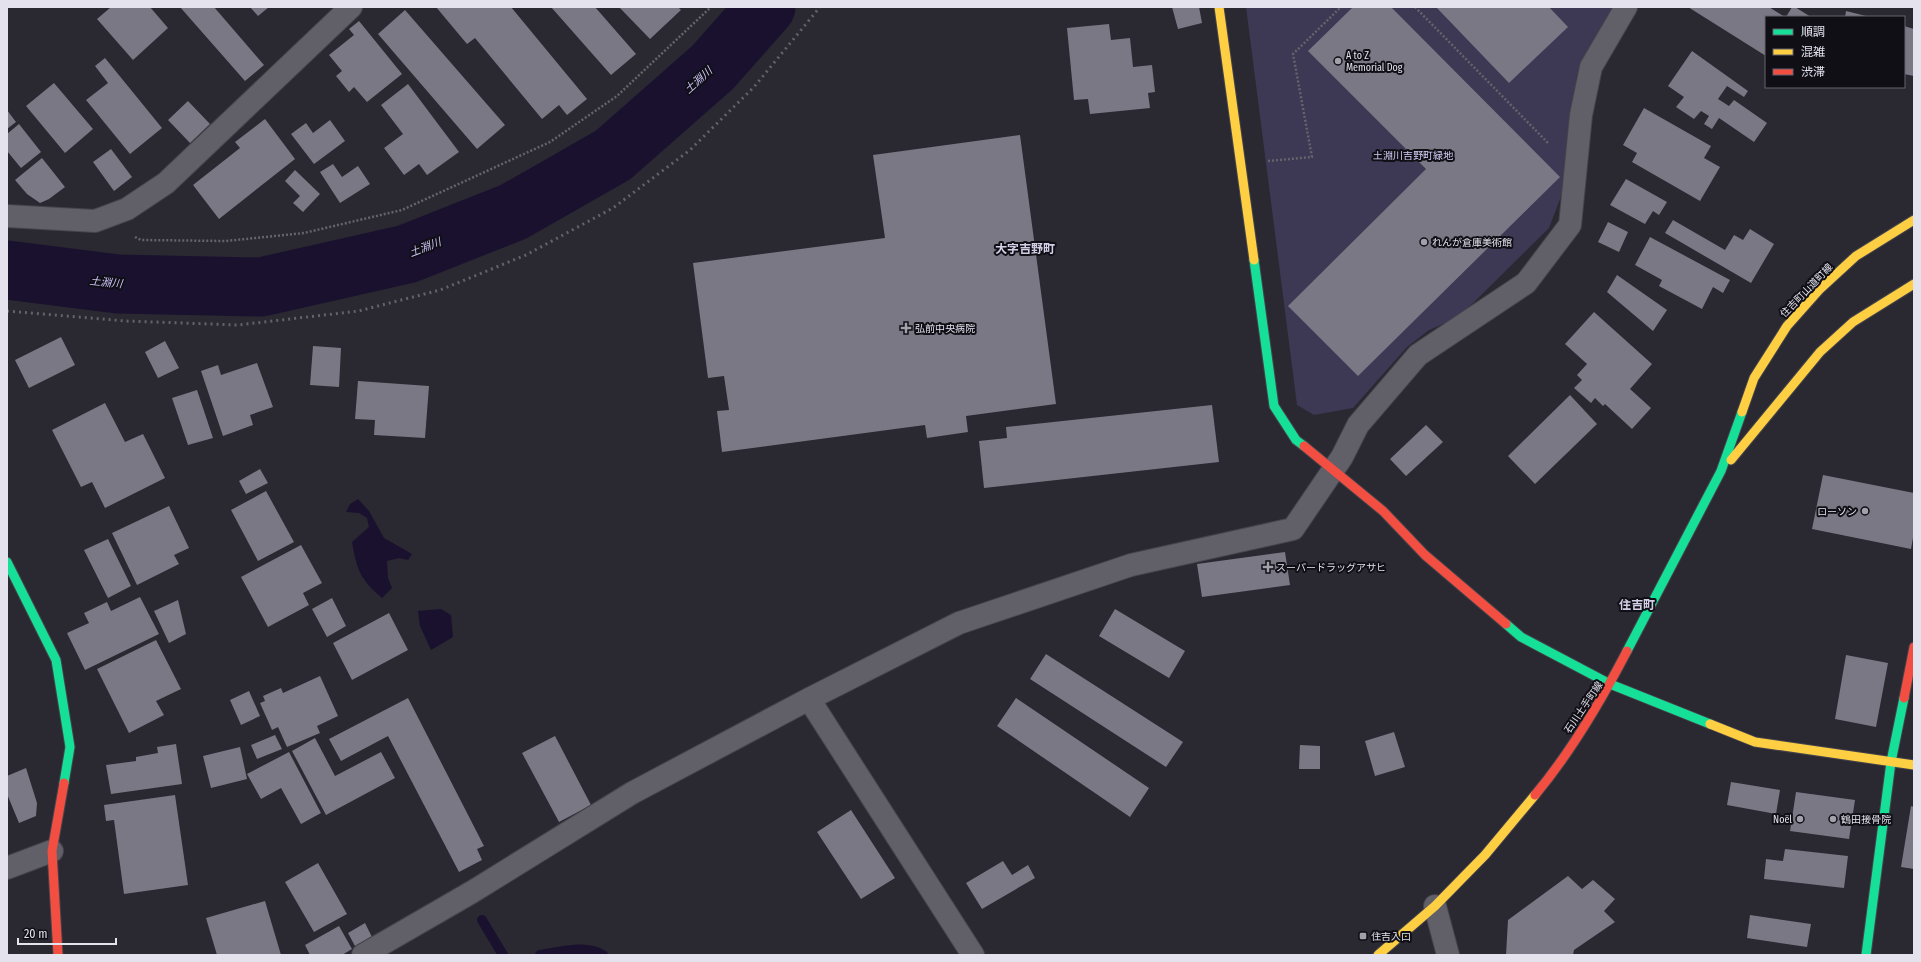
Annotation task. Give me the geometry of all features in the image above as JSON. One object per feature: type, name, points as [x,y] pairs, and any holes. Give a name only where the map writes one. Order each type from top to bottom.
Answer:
[{"type":"street","points":[[7,216],[95,221],[127,209],[166,183],[351,7]]},
{"type":"street","points":[[1220,7],[1274,406],[1296,440],[1383,510],[1425,555],[1521,636],[1610,684]]},
{"type":"street","points":[[363,955],[472,892],[632,793],[809,699],[959,623],[1130,565],[1293,529],[1342,457],[1358,425],[1418,355],[1526,283],[1570,225],[1581,115],[1591,66],[1626,7]]},
{"type":"street","name":"住吉町山道町線","points":[[1610,684],[1721,471],[1754,378],[1787,326],[1819,290],[1856,256],[1914,220]]},
{"type":"street","name":"住吉町山道町線","points":[[1721,471],[1820,352],[1853,322],[1914,284]]},
{"type":"street","points":[[7,562],[56,660],[70,746],[52,851],[58,955]]},
{"type":"street","points":[[1866,955],[1891,762],[1914,647]]},
{"type":"street","name":"石川土手町線","points":[[1378,955],[1435,906],[1485,855],[1552,775],[1610,684],[1755,742],[1914,765]]},
{"type":"street","points":[[809,699],[973,955]]},
{"type":"street","points":[[7,868],[52,851]]},
{"type":"street","points":[[1435,906],[1448,955]]},
{"type":"path","points":[[95,221],[141,240],[226,241],[304,232],[402,210],[550,142],[617,96],[711,7]]},
{"type":"path","points":[[1240,163],[1312,157],[1293,54],[1341,7]]},
{"type":"path","points":[[1415,7],[1576,172]]},
{"type":"green space","name":"土淵川吉野町緑地","points":[[1246,7],[1614,7],[1577,75],[1565,186],[1549,228],[1459,317],[1429,330],[1407,347],[1353,408],[1314,415],[1297,405]]},
{"type":"shaded area","points":[[358,499],[369,511],[384,538],[412,554],[408,560],[399,558],[387,561],[388,578],[392,588],[382,598],[364,579],[356,560],[352,542],[369,527],[367,518],[359,513],[346,512],[350,504]]},
{"type":"shaded area","points":[[441,609],[451,615],[453,637],[431,650],[420,626],[418,611]]},
{"type":"building","points":[[111,7],[150,7],[168,28],[133,60],[97,19]]},
{"type":"building","points":[[180,7],[214,7],[264,65],[245,81]]},
{"type":"building","points":[[250,7],[269,7],[258,16]]},
{"type":"building","points":[[436,7],[511,7],[587,99],[567,115],[559,105],[542,119],[475,38],[467,44]]},
{"type":"building","points":[[551,7],[595,7],[636,54],[611,75]]},
{"type":"building","points":[[619,7],[678,7],[681,10],[650,39]]},
{"type":"building","points":[[1172,7],[1199,7],[1202,23],[1178,29]]},
{"type":"building","name":"れんが倉庫美術館","points":[[1353,7],[1391,7],[1560,177],[1358,376],[1288,306],[1426,169],[1308,51]]},
{"type":"building","points":[[1436,7],[1549,7],[1568,27],[1509,83]]},
{"type":"building","points":[[1688,7],[1769,7],[1783,16],[1765,16],[1765,55]]},
{"type":"building","points":[[1792,7],[1795,7],[1809,16],[1787,16]]},
{"type":"building","points":[[405,10],[505,125],[477,149],[378,34]]},
{"type":"building","points":[[1846,11],[1866,16],[1845,16]]},
{"type":"building","points":[[359,21],[402,74],[367,102],[354,87],[349,92],[336,76],[342,71],[329,55],[354,35],[349,29]]},
{"type":"building","points":[[1109,24],[1111,40],[1130,38],[1133,67],[1152,65],[1155,92],[1148,93],[1150,108],[1090,114],[1088,99],[1074,100],[1067,28]]},
{"type":"building","points":[[1905,26],[1914,29],[1914,76],[1905,74]]},
{"type":"building","points":[[1692,51],[1748,91],[1744,97],[1727,86],[1718,99],[1729,106],[1734,100],[1767,123],[1754,142],[1719,118],[1712,129],[1704,124],[1709,116],[1701,111],[1694,119],[1676,107],[1684,97],[1668,86]]},
{"type":"building","points":[[105,58],[162,128],[130,154],[86,100],[108,83],[95,66]]},
{"type":"building","points":[[54,83],[93,129],[65,153],[26,106]]},
{"type":"building","points":[[408,84],[459,152],[427,175],[419,164],[404,175],[384,148],[403,134],[381,105]]},
{"type":"building","points":[[188,101],[210,124],[190,143],[168,120]]},
{"type":"building","points":[[1644,108],[1711,146],[1704,158],[1720,167],[1700,201],[1632,162],[1637,153],[1623,145]]},
{"type":"building","points":[[7,110],[16,122],[7,129]]},
{"type":"building","points":[[265,119],[295,159],[219,219],[193,185],[240,148],[235,142]]},
{"type":"building","points":[[330,120],[345,141],[314,164],[291,134],[306,123],[313,133]]},
{"type":"building","points":[[19,124],[41,152],[21,168],[7,151],[7,134]]},
{"type":"building","points":[[1020,135],[1056,404],[966,416],[968,432],[927,438],[925,425],[722,452],[717,411],[729,410],[724,376],[708,378],[693,263],[885,238],[873,155]]},
{"type":"building","points":[[111,149],[132,177],[114,191],[93,162]]},
{"type":"building","points":[[42,158],[65,187],[49,199],[40,203],[27,194],[15,180]]},
{"type":"building","points":[[333,164],[342,177],[358,166],[370,184],[340,203],[320,172]]},
{"type":"building","points":[[295,170],[320,194],[303,212],[293,203],[300,196],[285,181]]},
{"type":"building","points":[[1626,179],[1667,202],[1659,215],[1653,211],[1645,224],[1610,205]]},
{"type":"building","points":[[1673,220],[1725,250],[1734,235],[1743,240],[1750,229],[1774,244],[1751,283],[1665,233]]},
{"type":"building","points":[[1608,222],[1628,232],[1619,252],[1598,242]]},
{"type":"building","points":[[1650,237],[1730,280],[1723,293],[1713,287],[1702,309],[1659,286],[1662,280],[1635,265]]},
{"type":"building","points":[[1617,275],[1667,310],[1653,331],[1607,292]]},
{"type":"building","points":[[1594,312],[1652,364],[1630,389],[1651,408],[1632,429],[1605,404],[1603,406],[1595,398],[1591,403],[1574,388],[1582,380],[1577,375],[1587,364],[1565,344]]},
{"type":"building","points":[[61,337],[75,365],[29,388],[15,360]]},
{"type":"building","points":[[165,341],[179,368],[158,378],[145,352]]},
{"type":"building","points":[[313,346],[341,348],[339,387],[310,385]]},
{"type":"building","points":[[257,363],[273,407],[250,415],[253,425],[223,436],[201,371],[218,365],[221,375]]},
{"type":"building","points":[[358,381],[429,386],[425,438],[374,435],[375,420],[355,419]]},
{"type":"building","points":[[197,390],[213,438],[188,445],[172,398]]},
{"type":"building","points":[[1570,395],[1597,424],[1535,484],[1508,456]]},
{"type":"building","points":[[105,403],[125,442],[143,434],[165,478],[105,508],[92,482],[81,487],[52,430]]},
{"type":"building","points":[[1212,405],[1219,462],[984,488],[979,441],[1007,438],[1006,427]]},
{"type":"building","points":[[1426,425],[1443,442],[1406,476],[1390,459]]},
{"type":"building","points":[[260,469],[268,483],[246,494],[239,481]]},
{"type":"building","name":"ローソン","points":[[1823,475],[1914,493],[1914,532],[1911,549],[1812,529]]},
{"type":"building","points":[[266,491],[294,542],[258,561],[231,510]]},
{"type":"building","points":[[169,506],[189,548],[174,555],[179,564],[137,585],[112,533]]},
{"type":"building","points":[[108,539],[131,586],[108,598],[84,550]]},
{"type":"building","points":[[301,545],[322,583],[303,593],[309,605],[268,627],[241,577]]},
{"type":"building","points":[[1285,552],[1290,585],[1202,597],[1197,564]]},
{"type":"building","points":[[140,597],[159,634],[85,670],[67,633],[89,623],[84,613],[107,602],[111,611]]},
{"type":"building","points":[[332,598],[346,626],[327,637],[312,609]]},
{"type":"building","points":[[178,600],[186,634],[169,643],[154,611]]},
{"type":"building","points":[[1115,609],[1185,651],[1169,678],[1099,636]]},
{"type":"building","points":[[389,613],[408,650],[352,680],[333,643]]},
{"type":"building","points":[[156,640],[181,689],[156,701],[164,715],[129,733],[97,669]]},
{"type":"building","points":[[1046,654],[1183,742],[1166,767],[1030,679]]},
{"type":"building","points":[[1846,655],[1888,663],[1876,727],[1835,719]]},
{"type":"building","points":[[320,676],[338,716],[317,726],[320,733],[287,747],[278,727],[272,730],[260,703],[265,701],[263,696],[281,688],[283,693]]},
{"type":"building","points":[[249,691],[260,716],[241,725],[230,700]]},
{"type":"building","points":[[408,698],[484,846],[477,849],[482,860],[459,872],[388,736],[341,761],[329,739]]},
{"type":"building","points":[[1016,698],[1149,788],[1130,817],[997,726]]},
{"type":"building","points":[[1394,732],[1405,767],[1375,776],[1365,741]]},
{"type":"building","points":[[275,735],[282,749],[257,759],[251,745]]},
{"type":"building","points":[[555,736],[591,805],[559,822],[522,753]]},
{"type":"building","points":[[315,738],[335,776],[381,752],[395,778],[326,815],[292,751]]},
{"type":"building","points":[[176,744],[182,784],[111,794],[106,765],[136,761],[136,757],[158,753],[157,747]]},
{"type":"building","points":[[1300,745],[1320,746],[1320,769],[1299,769]]},
{"type":"building","points":[[240,747],[247,779],[211,788],[203,756]]},
{"type":"building","points":[[289,752],[321,813],[301,824],[281,788],[261,799],[247,774]]},
{"type":"building","points":[[26,768],[37,803],[36,816],[19,823],[7,794],[7,776]]},
{"type":"building","points":[[1731,782],[1780,790],[1776,814],[1727,805]]},
{"type":"building","points":[[1796,792],[1855,800],[1849,839],[1790,831]]},
{"type":"building","points":[[175,795],[188,885],[124,894],[114,820],[106,821],[104,805]]},
{"type":"building","points":[[1911,806],[1914,807],[1914,869],[1901,867]]},
{"type":"building","points":[[851,810],[895,878],[861,899],[817,832]]},
{"type":"building","points":[[1785,849],[1848,856],[1844,888],[1764,879],[1766,859],[1783,861]]},
{"type":"building","points":[[1003,861],[1012,875],[1028,865],[1035,878],[982,909],[966,883]]},
{"type":"building","points":[[318,863],[347,914],[314,932],[285,882]]},
{"type":"building","points":[[1568,876],[1582,889],[1593,880],[1615,899],[1604,911],[1615,922],[1574,950],[1573,955],[1506,955],[1508,920]]},
{"type":"building","points":[[265,901],[281,955],[217,955],[206,918]]},
{"type":"building","points":[[1750,915],[1811,924],[1807,947],[1747,938]]},
{"type":"building","points":[[365,923],[372,937],[355,946],[348,933]]},
{"type":"building","points":[[339,926],[352,949],[342,955],[310,955],[305,945]]},
{"type":"waterway","name":"土淵川","points":[[7,270],[118,284],[261,287],[407,254],[513,212],[613,155],[713,67],[766,7]]},
{"type":"waterway","points":[[482,920],[503,955]]},
{"type":"waterway","points":[[540,955],[581,949],[603,955]]},
{"type":"railway","points":[[7,311],[125,321],[238,325],[359,311],[440,290],[526,255],[613,208],[690,150],[754,87],[820,7]]},
{"type":"traffic: fast","points":[[1254,260],[1274,406],[1296,440],[1304,446]]},
{"type":"traffic: fast","points":[[1627,651],[1721,471],[1742,412]]},
{"type":"traffic: fast","points":[[7,562],[56,660],[70,747],[64,783]]},
{"type":"traffic: fast","points":[[1506,624],[1521,637],[1610,684],[1710,724]]},
{"type":"traffic: fast","points":[[1866,955],[1891,762],[1904,698]]},
{"type":"traffic: slow","points":[[1219,7],[1254,260]]},
{"type":"traffic: slow","points":[[1742,412],[1754,378],[1787,326],[1819,290],[1856,256],[1914,220]]},
{"type":"traffic: slow","points":[[1731,460],[1820,352],[1853,322],[1914,284]]},
{"type":"traffic: slow","points":[[1710,724],[1755,742],[1914,765]]},
{"type":"traffic: slow","points":[[1378,955],[1435,906],[1485,855],[1535,795]]},
{"type":"traffic: jam","points":[[1304,446],[1383,511],[1425,555],[1506,624]]},
{"type":"traffic: jam","points":[[1904,698],[1914,647]]},
{"type":"traffic: jam","points":[[1535,795],[1585,726],[1627,651]]},
{"type":"traffic: jam","points":[[58,955],[52,851],[64,783]]},
{"type":"place","name":"A to Z Memorial Dog","points":[[1338,61]]},
{"type":"place","name":"れんが倉庫美術館","points":[[1424,242]]},
{"type":"place","name":"弘前中央病院","points":[[906,328]]},
{"type":"place","name":"ローソン","points":[[1865,511]]},
{"type":"place","name":"スーパードラッグアサヒ","points":[[1268,567]]},
{"type":"place","name":"Noël","points":[[1800,819]]},
{"type":"place","name":"鶴田接骨院","points":[[1833,819]]},
{"type":"place","name":"住吉入口","points":[[1363,936]]},
{"type":"district","name":"大字吉野町","points":[[1025,249]]},
{"type":"district","name":"住吉町","points":[[1637,605]]}]
